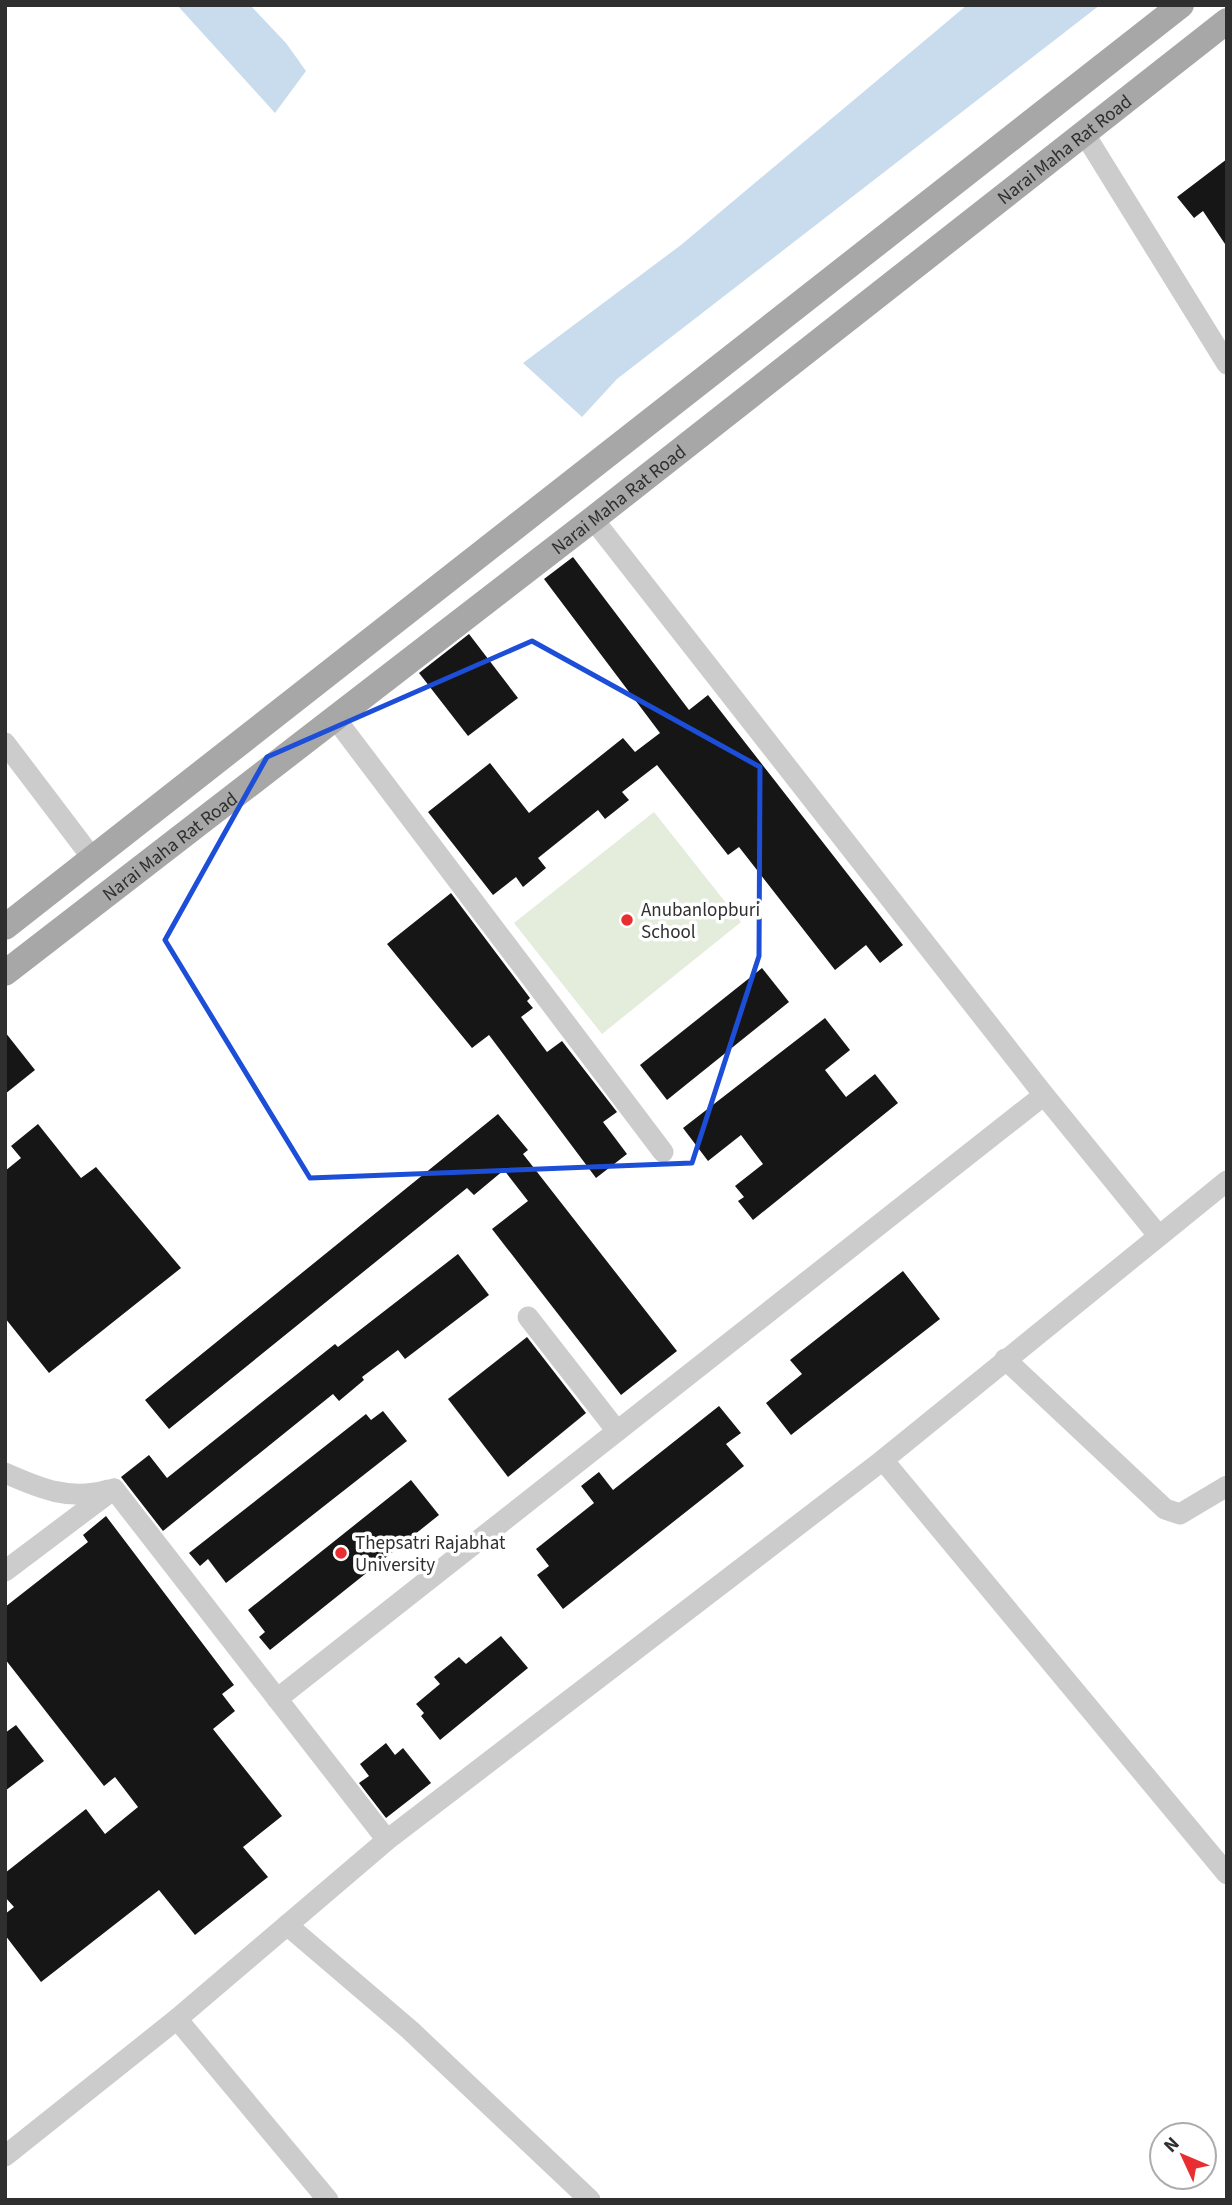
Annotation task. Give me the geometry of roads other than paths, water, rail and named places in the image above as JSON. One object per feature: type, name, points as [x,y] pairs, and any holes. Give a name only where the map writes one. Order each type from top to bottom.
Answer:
[{"type":"main road","name":"Narai Maha Rat Road","points":[[5,927],[1181,5]]},
{"type":"main road","name":"Narai Maha Rat Road","points":[[5,974],[593,519],[1227,21]]},
{"type":"street","points":[[1084,133],[1227,364]]},
{"type":"street","points":[[593,519],[1044,1095],[1158,1235]]},
{"type":"street","points":[[335,718],[663,1152]]},
{"type":"street","points":[[5,743],[93,859]]},
{"type":"street","points":[[277,1699],[1044,1095]]},
{"type":"street","points":[[5,2156],[177,2019],[387,1840],[883,1460],[1227,1181]]},
{"type":"street","points":[[528,1317],[617,1431]]},
{"type":"street","points":[[1005,1359],[1165,1509],[1180,1514],[1227,1486]]},
{"type":"street","points":[[883,1460],[1227,1874]]},
{"type":"street","points":[[5,1473],[57,1494],[87,1496],[114,1489]]},
{"type":"street","points":[[114,1489],[387,1840]]},
{"type":"street","points":[[5,1571],[114,1489]]},
{"type":"street","points":[[288,1925],[410,2030],[590,2200]]},
{"type":"street","points":[[177,2019],[328,2200]]},
{"type":"water","points":[[177,5],[250,5],[286,43],[306,71],[275,113]]},
{"type":"water","points":[[967,5],[1100,5],[617,379],[582,417],[523,363],[681,245]]},
{"type":"place","name":"Anubanlopburi School","points":[[627,920]]},
{"type":"place","name":"Thepsatri Rajabhat University","points":[[341,1553]]}]
